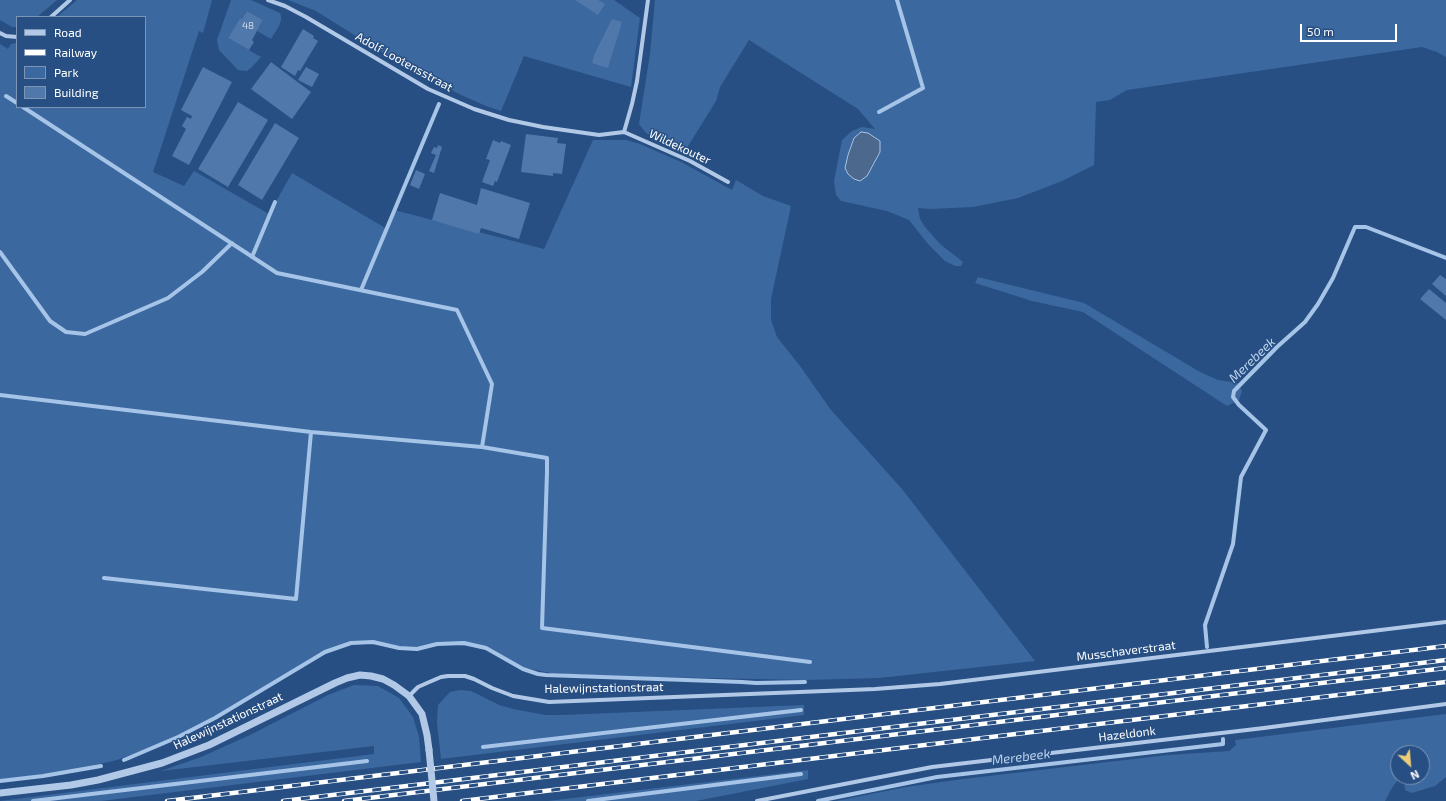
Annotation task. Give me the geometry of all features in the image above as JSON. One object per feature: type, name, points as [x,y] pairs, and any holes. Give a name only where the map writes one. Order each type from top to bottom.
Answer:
[{"type":"street","points":[[52,16],[70,0]]},
{"type":"street","name":"Adolf Lootensstraat","points":[[268,0],[285,6],[306,17],[419,84],[474,109],[510,120],[543,127],[599,135],[624,132]]},
{"type":"street","points":[[624,132],[637,81],[648,0]]},
{"type":"street","points":[[0,33],[6,36],[16,37]]},
{"type":"street","name":"Wildekouter","points":[[624,132],[690,161],[728,182]]},
{"type":"street","name":"Musschaverstraat","points":[[809,692],[874,690],[940,684],[1446,622]]},
{"type":"street","name":"Halewijnstationstraat","points":[[0,793],[71,785],[98,780],[162,763],[209,745],[320,689],[347,678],[360,675],[383,679],[394,684],[409,696],[422,714],[427,735],[434,801]]},
{"type":"street","name":"Halewijnstationstraat","points":[[409,696],[423,685],[448,676],[465,676],[474,678],[492,688],[513,696],[549,702],[809,692]]},
{"type":"street","name":"Hazeldonk","points":[[757,801],[932,767],[1264,728],[1446,704]]},
{"type":"green space","points":[[0,0],[57,0],[38,16],[16,16],[16,27],[12,27],[0,20]]},
{"type":"green space","points":[[77,0],[212,0],[203,33],[199,31],[153,172],[184,186],[194,171],[269,214],[292,173],[387,229],[394,210],[544,249],[593,140],[626,140],[640,144],[681,162],[732,190],[736,180],[763,196],[791,206],[771,299],[771,320],[777,337],[800,366],[831,410],[902,489],[1035,661],[879,678],[806,680],[606,676],[550,673],[527,668],[504,659],[490,651],[472,647],[451,644],[403,650],[386,644],[362,641],[340,645],[308,660],[212,721],[164,743],[117,760],[72,770],[0,780],[0,44],[8,49],[11,44],[16,43],[16,108],[146,108],[146,16],[58,16]]},
{"type":"green space","points":[[231,0],[251,0],[280,13],[281,16],[279,26],[271,39],[257,31],[263,20],[247,11],[242,19],[240,18],[228,38],[261,57],[247,71],[238,70],[219,50],[217,40]]},
{"type":"green space","points":[[288,0],[614,0],[640,18],[631,87],[524,56],[501,111],[459,94],[380,51],[316,11]]},
{"type":"green space","points":[[655,0],[1446,0],[1446,57],[1422,47],[1127,90],[1110,100],[1096,102],[1094,165],[1062,181],[1018,198],[973,207],[930,209],[918,208],[920,219],[925,227],[940,244],[963,262],[961,266],[955,266],[945,261],[928,244],[909,220],[887,211],[841,201],[836,195],[834,181],[842,140],[852,131],[862,127],[875,129],[858,109],[749,40],[720,87],[716,101],[685,151],[646,133],[639,124],[650,54]]},
{"type":"green space","points":[[978,277],[1084,303],[1200,372],[1218,380],[1238,383],[1242,391],[1239,400],[1227,406],[1083,312],[1032,301],[975,283]]},
{"type":"green space","points":[[354,685],[378,686],[399,698],[413,717],[419,737],[421,762],[101,801],[0,801],[374,754],[374,746],[161,771],[201,757],[250,735],[328,695]]},
{"type":"green space","points":[[460,690],[471,691],[499,705],[545,715],[804,705],[804,715],[441,759],[437,723],[438,705],[450,692]]},
{"type":"green space","points":[[1446,714],[1446,777],[1435,786],[1412,793],[1405,790],[1404,785],[1430,785],[1430,745],[1390,745],[1390,785],[1394,785],[1385,801],[836,801],[906,787],[963,779],[1168,755],[1229,751],[1236,745],[1235,740]]},
{"type":"green space","points":[[808,770],[808,779],[696,801],[548,801]]},
{"type":"shaded area","points":[[861,132],[868,133],[880,141],[880,152],[867,176],[860,181],[854,179],[848,174],[845,168],[854,138]]},
{"type":"building","points":[[575,0],[598,0],[605,4],[598,15]]},
{"type":"building","points":[[247,11],[263,20],[252,40],[254,42],[249,50],[228,38],[240,18],[242,19]]},
{"type":"building","points":[[612,19],[622,22],[608,68],[592,63],[595,53]]},
{"type":"building","points":[[303,29],[314,36],[313,38],[318,41],[300,71],[298,70],[295,76],[281,67]]},
{"type":"building","points":[[271,62],[311,92],[292,119],[251,89]]},
{"type":"building","points":[[203,67],[232,82],[189,165],[172,156],[186,129],[182,126],[187,117],[191,119],[192,116],[181,110]]},
{"type":"building","points":[[306,67],[319,74],[312,87],[298,80]]},
{"type":"building","points":[[238,102],[268,120],[228,187],[198,169]]},
{"type":"building","points":[[275,123],[299,138],[262,200],[238,185]]},
{"type":"building","points":[[526,134],[558,138],[557,143],[566,144],[562,174],[553,173],[553,176],[521,172]]},
{"type":"building","points":[[493,140],[511,145],[497,182],[495,181],[493,186],[482,182],[490,160],[486,159]]},
{"type":"building","points":[[438,145],[442,147],[434,173],[429,171],[436,155],[431,153],[434,147],[437,148]]},
{"type":"building","points":[[416,170],[425,174],[419,189],[410,185]]},
{"type":"building","points":[[481,188],[530,203],[519,239],[481,228],[479,234],[432,220],[440,193],[477,205]]},
{"type":"building","points":[[1440,275],[1446,279],[1446,296],[1432,284]]},
{"type":"building","points":[[1429,289],[1446,303],[1446,320],[1420,299]]},
{"type":"waterway","points":[[879,112],[923,88],[897,0]]},
{"type":"waterway","points":[[6,96],[16,102]]},
{"type":"waterway","points":[[361,290],[439,104]]},
{"type":"waterway","points":[[25,108],[277,273],[457,310],[492,384],[482,447],[547,458],[542,628],[810,662]]},
{"type":"waterway","points":[[252,257],[275,202]]},
{"type":"waterway","name":"Merebeek","points":[[1207,647],[1205,625],[1233,544],[1241,477],[1266,430],[1239,405],[1233,397],[1234,391],[1277,347],[1305,322],[1318,304],[1333,278],[1355,227],[1366,227],[1446,258]]},
{"type":"waterway","points":[[0,252],[50,321],[66,332],[85,334],[168,298],[202,272],[232,243]]},
{"type":"waterway","points":[[0,395],[311,432],[482,447]]},
{"type":"waterway","points":[[104,578],[296,599],[311,432]]},
{"type":"waterway","points":[[124,760],[178,737],[215,718],[325,652],[351,643],[373,642],[399,648],[417,649],[437,644],[464,643],[486,648],[523,669],[546,675],[756,683],[805,682]]},
{"type":"waterway","points":[[483,747],[801,710]]},
{"type":"waterway","name":"Merebeek","points":[[818,801],[937,777],[1223,744],[1223,739]]},
{"type":"waterway","points":[[33,801],[367,761]]},
{"type":"waterway","points":[[0,781],[43,776],[101,766]]},
{"type":"waterway","points":[[588,801],[801,774]]},
{"type":"railway","points":[[167,801],[1446,646]]},
{"type":"railway","points":[[283,801],[1446,660]]},
{"type":"railway","points":[[344,801],[1446,668]]},
{"type":"railway","points":[[462,801],[1446,682]]}]
